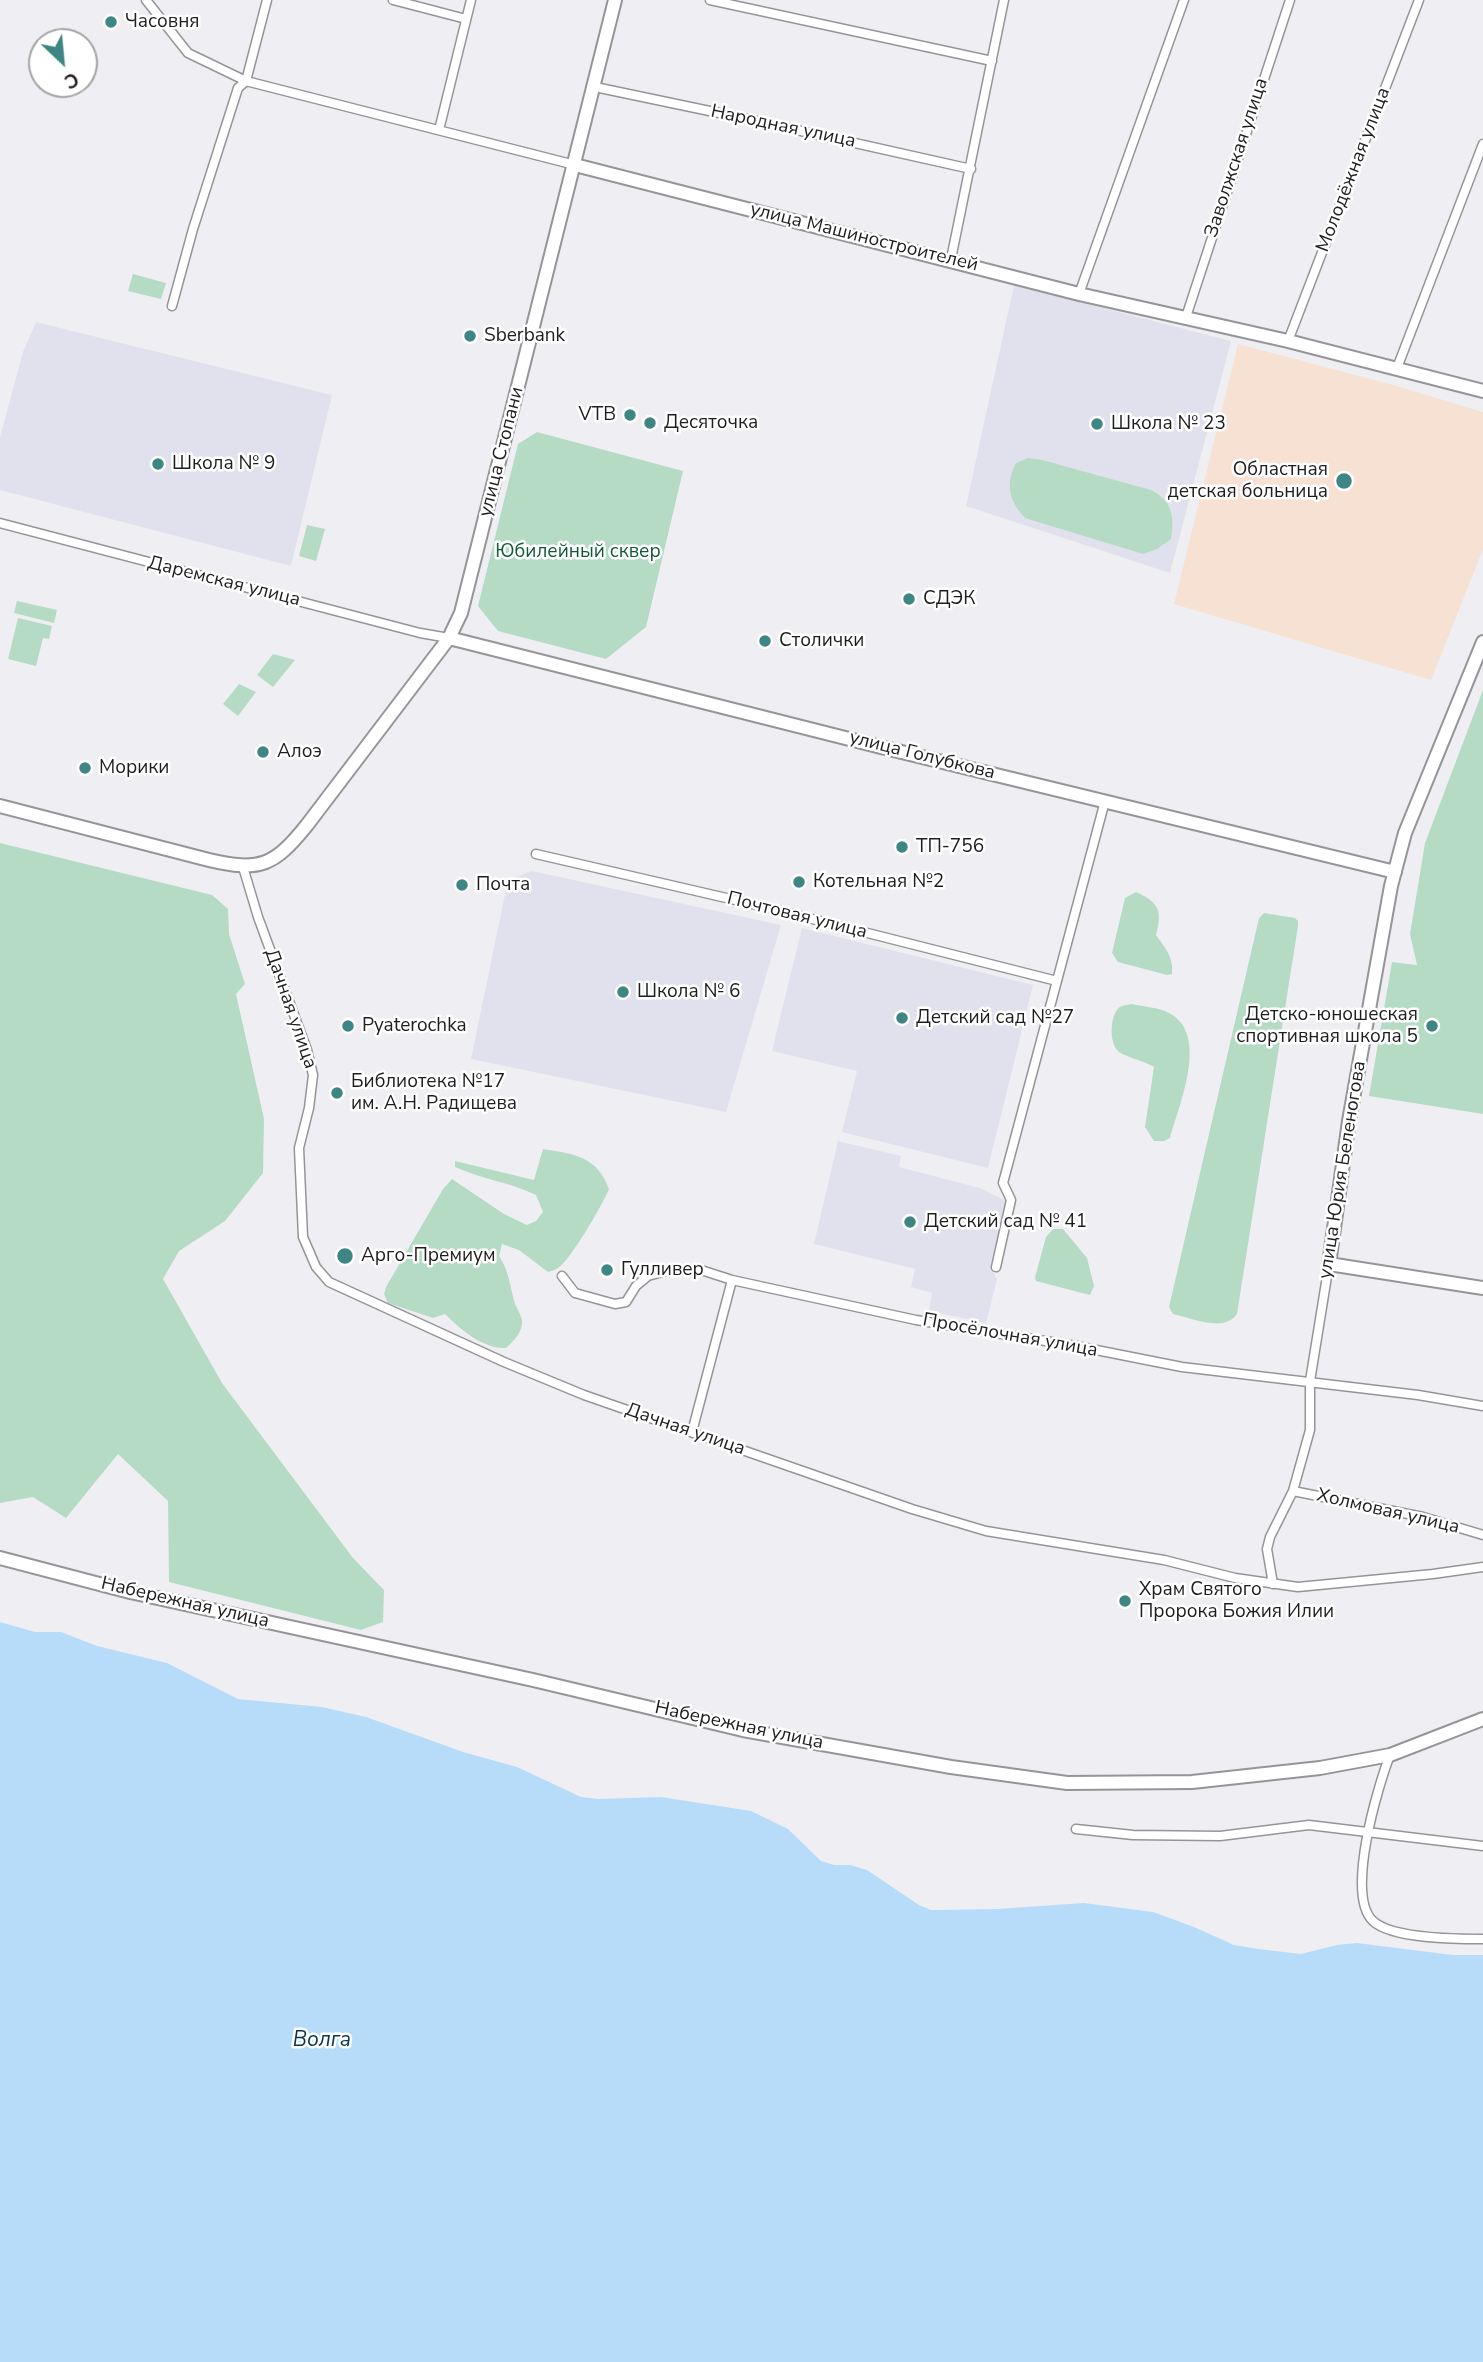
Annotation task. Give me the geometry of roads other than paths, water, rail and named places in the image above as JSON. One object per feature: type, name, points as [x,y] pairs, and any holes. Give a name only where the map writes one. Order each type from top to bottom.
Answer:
[{"type":"street","name":"улица Машиностроителей","points":[[146,0],[188,53],[246,81],[1079,294],[1288,341],[1483,391]]},
{"type":"street","points":[[172,306],[193,229],[238,88],[246,81],[267,0]]},
{"type":"street","points":[[393,0],[466,19]]},
{"type":"street","points":[[439,130],[471,0]]},
{"type":"street","name":"улица Стопани","points":[[243,867],[270,860],[294,842],[449,638],[465,598],[615,0]]},
{"type":"street","points":[[710,0],[992,61]]},
{"type":"street","points":[[951,260],[1004,0]]},
{"type":"street","points":[[1079,294],[1184,0]]},
{"type":"street","name":"Заволжская улица","points":[[1186,317],[1290,0]]},
{"type":"street","name":"Молодёжная улица","points":[[1288,341],[1419,0]]},
{"type":"street","name":"Народная улица","points":[[595,87],[971,169]]},
{"type":"street","points":[[1397,368],[1483,144]]},
{"type":"street","name":"Даремская улица","points":[[0,523],[420,633],[449,638]]},
{"type":"street","name":"улица Голубкова","points":[[449,638],[1395,872]]},
{"type":"street","name":"улица Юрия Беленогова","points":[[1273,1584],[1268,1549],[1270,1537],[1293,1491],[1310,1430],[1310,1381],[1349,1121],[1385,911],[1405,833],[1483,642]]},
{"type":"street","points":[[996,1267],[1011,1200],[1003,1183],[1105,801]]},
{"type":"street","points":[[0,806],[243,867]]},
{"type":"street","name":"Почтовая улица","points":[[536,854],[761,906],[1057,981]]},
{"type":"street","name":"Дачная улица","points":[[243,867],[250,896],[307,1050],[313,1075],[309,1108],[299,1148],[303,1237],[316,1267],[329,1282],[504,1362],[584,1395],[912,1509],[986,1531],[1164,1560],[1235,1578],[1298,1587],[1483,1567]]},
{"type":"street","points":[[1329,1264],[1483,1288]]},
{"type":"street","name":"Просёлочная улица","points":[[562,1276],[575,1293],[615,1304],[626,1301],[636,1286],[648,1276],[666,1271],[698,1269],[732,1280],[916,1320],[1076,1346],[1182,1367],[1310,1381],[1483,1406]]},
{"type":"street","points":[[692,1432],[732,1280]]},
{"type":"street","name":"Холмовая улица","points":[[1293,1491],[1423,1517],[1483,1535]]},
{"type":"street","name":"Набережная улица","points":[[0,1558],[130,1592],[533,1680],[743,1730],[951,1767],[1067,1783],[1192,1782],[1321,1768],[1390,1755],[1483,1719]]},
{"type":"street","points":[[1390,1755],[1378,1784],[1367,1833],[1363,1893],[1366,1912],[1373,1922],[1386,1929],[1449,1939],[1483,1940]]},
{"type":"street","points":[[1076,1829],[1133,1835],[1220,1836],[1309,1825],[1483,1846]]},
{"type":"water","name":"Волга","points":[[0,1622],[35,1632],[61,1632],[97,1646],[167,1663],[238,1699],[322,1707],[366,1717],[463,1752],[517,1767],[581,1797],[661,1797],[751,1811],[788,1829],[821,1861],[867,1870],[919,1905],[931,1910],[1084,1903],[1153,1912],[1234,1945],[1258,1949],[1301,1954],[1357,1943],[1453,1955],[1483,1955],[1483,2362],[0,2362]]},
{"type":"place","name":"Часовня","points":[[111,22]]},
{"type":"place","name":"Sberbank","points":[[470,336]]},
{"type":"place","name":"VTB","points":[[630,415]]},
{"type":"place","name":"Десяточка","points":[[650,423]]},
{"type":"place","name":"Школа № 23","points":[[1097,424]]},
{"type":"place","name":"Школа № 9","points":[[158,464]]},
{"type":"place","name":"Областная детская больница","points":[[1344,481]]},
{"type":"place","name":"СДЭК","points":[[909,599]]},
{"type":"place","name":"Столички","points":[[765,641]]},
{"type":"place","name":"Алоэ","points":[[263,752]]},
{"type":"place","name":"Морики","points":[[85,768]]},
{"type":"place","name":"ТП-756","points":[[902,847]]},
{"type":"place","name":"Котельная №2","points":[[799,882]]},
{"type":"place","name":"Почта","points":[[462,885]]},
{"type":"place","name":"Школа № 6","points":[[623,992]]},
{"type":"place","name":"Детский сад №27","points":[[902,1018]]},
{"type":"place","name":"Pyaterochka","points":[[348,1026]]},
{"type":"place","name":"Детско-юношеская спортивная школа 5","points":[[1432,1026]]},
{"type":"place","name":"Библиотека №17 им. А.Н. Радищева","points":[[337,1093]]},
{"type":"place","name":"Детский сад № 41","points":[[910,1222]]},
{"type":"place","name":"Арго-Премиум","points":[[345,1256]]},
{"type":"place","name":"Гулливер","points":[[607,1270]]},
{"type":"place","name":"Храм Святого Пророка Божия Илии","points":[[1125,1601]]},
{"type":"park label","name":"Юбилейный сквер","points":[[578,552]]}]
